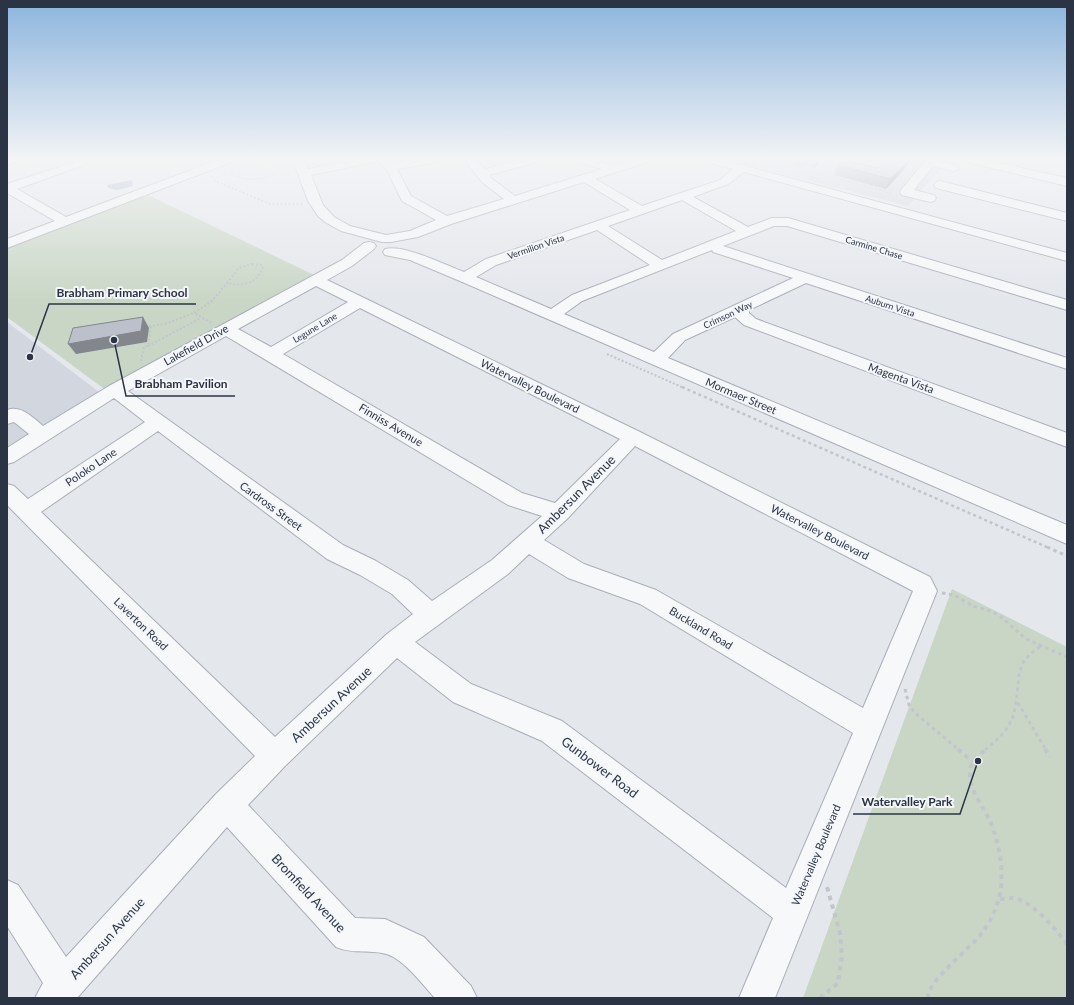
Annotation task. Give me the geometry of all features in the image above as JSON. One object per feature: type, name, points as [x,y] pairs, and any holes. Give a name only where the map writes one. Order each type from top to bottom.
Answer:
[{"type":"street","points":[[40,207],[66,222]]},
{"type":"street","points":[[7,244],[105,207]]},
{"type":"street","points":[[318,207],[334,223],[385,245]]},
{"type":"street","points":[[421,207],[446,222]]},
{"type":"street","name":"Lakefield Drive","points":[[7,457],[115,390],[162,364],[213,324],[285,297],[347,262],[385,245],[446,222],[495,207]]},
{"type":"street","points":[[634,207],[641,211]]},
{"type":"street","name":"Vermilion Vista","points":[[464,278],[491,262],[652,207]]},
{"type":"street","points":[[702,207],[747,232]]},
{"type":"street","points":[[883,207],[1067,257]]},
{"type":"street","points":[[917,216],[924,207]]},
{"type":"street","points":[[1027,207],[1067,217]]},
{"type":"street","name":"Carmine Chase","points":[[553,315],[577,298],[772,222],[788,222],[1067,305]]},
{"type":"street","points":[[598,225],[661,266]]},
{"type":"street","name":"Auburn Vista","points":[[715,244],[718,249],[1067,364]]},
{"type":"street","name":"Mormaer Street","points":[[385,245],[553,315],[1067,535]]},
{"type":"street","name":"Crimson Way","points":[[656,360],[680,337],[804,278]]},
{"type":"street","name":"Watervalley Boulevard","points":[[316,280],[632,437],[922,584],[925,591],[757,998]]},
{"type":"street","name":"Legune Lane","points":[[271,354],[360,301]]},
{"type":"street","name":"Magenta Vista","points":[[741,309],[741,314],[750,322],[1067,440]]},
{"type":"street","name":"Finniss Avenue","points":[[213,324],[271,354],[515,499],[559,514]]},
{"type":"street","name":"Cardross Street","points":[[115,390],[335,552],[368,568],[400,587],[431,615]]},
{"type":"street","points":[[7,418],[15,414],[43,435]]},
{"type":"street","name":"Poloko Lane","points":[[26,511],[157,422]]},
{"type":"street","name":"Ambersun Avenue","points":[[59,992],[227,805],[275,756],[396,642],[431,615],[500,567],[528,542],[559,514],[632,437]]},
{"type":"street","name":"Laverton Road","points":[[7,492],[275,756]]},
{"type":"street","name":"Buckland Road","points":[[528,542],[576,571],[648,597],[869,727]]},
{"type":"street","name":"Gunbower Road","points":[[396,642],[462,693],[552,731],[792,912]]},
{"type":"street","name":"Bromfield Avenue","points":[[227,805],[348,935],[385,936],[412,949],[459,998]]},
{"type":"street","points":[[7,896],[59,992]]},
{"type":"path","points":[[144,327],[170,322],[194,313],[216,298],[236,269],[243,266],[256,264],[262,265],[263,267],[262,273],[258,278],[249,284],[240,286],[227,283]]},
{"type":"path","points":[[194,313],[213,324]]},
{"type":"path","points":[[140,364],[144,347],[213,324]]},
{"type":"path","points":[[148,346],[151,326]]},
{"type":"path","points":[[602,352],[1067,556]]},
{"type":"path","points":[[939,594],[944,592],[954,595],[972,606],[991,611],[1000,616],[1026,639],[1067,657]]},
{"type":"path","points":[[928,998],[928,992],[933,983],[979,937],[988,924],[1000,899],[1001,875],[999,850],[990,822],[971,781],[970,770],[973,762],[985,749],[998,740],[1008,729],[1018,702],[1020,668],[1026,659],[1041,646]]},
{"type":"path","points":[[903,684],[908,695],[909,705],[915,713],[973,762]]},
{"type":"path","points":[[1018,702],[1050,757]]},
{"type":"path","points":[[820,998],[838,983],[842,956],[840,933],[827,885]]},
{"type":"path","points":[[1000,899],[1013,898],[1028,905],[1048,922],[1067,944]]},
{"type":"shaded area","points":[[7,322],[103,395],[7,452]]},
{"type":"green space","points":[[112,207],[173,207],[316,276],[107,391],[7,317],[7,247]]},
{"type":"green space","points":[[952,589],[1067,647],[1067,998],[803,998]]},
{"type":"building","points":[[143,317],[141,331],[68,344],[73,328]]},
{"type":"place","name":"Brabham Pavilion","points":[[114,340]]},
{"type":"place","name":"Brabham Primary School","points":[[30,357]]},
{"type":"place","name":"Watervalley Park","points":[[978,761]]}]
